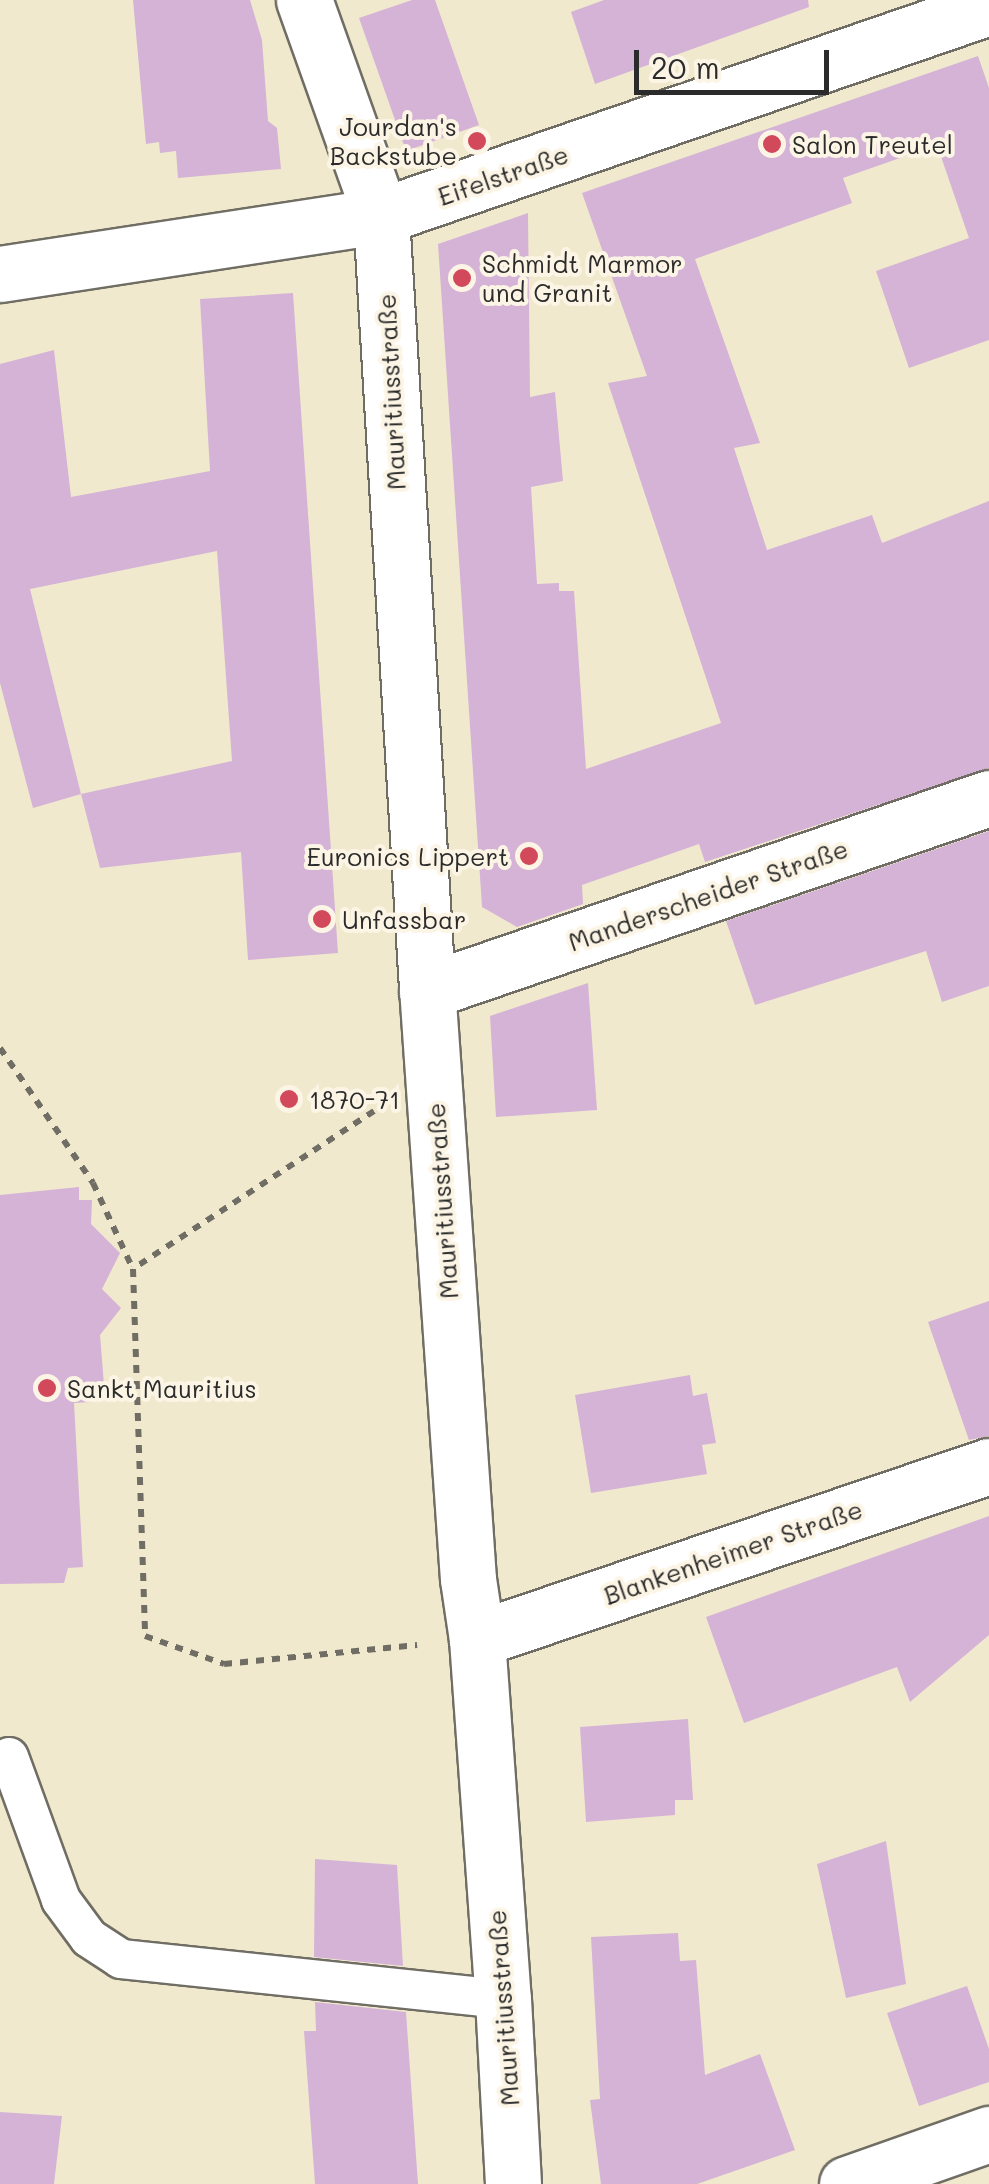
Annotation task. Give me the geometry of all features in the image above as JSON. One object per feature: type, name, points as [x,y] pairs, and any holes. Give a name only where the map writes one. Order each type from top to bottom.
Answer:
[{"type":"street","name":"Mauritiusstraße","points":[[304,0],[381,216],[427,991],[468,1579],[477,1639],[503,1999],[513,2184]]},
{"type":"street","name":"Eifelstraße","points":[[0,274],[381,216],[989,8]]},
{"type":"street","name":"Manderscheider Straße","points":[[427,991],[989,798]]},
{"type":"street","name":"Blankenheimer Straße","points":[[477,1639],[989,1466]]},
{"type":"street","points":[[846,2184],[989,2134]]},
{"type":"lane","points":[[9,1757],[61,1900],[89,1938],[122,1959],[503,1999]]},
{"type":"path","points":[[0,1048],[93,1183],[133,1269],[145,1636],[224,1664],[477,1639]]},
{"type":"path","points":[[133,1269],[433,1072]]},
{"type":"building","points":[[133,0],[250,0],[262,40],[268,121],[277,128],[281,169],[178,178],[176,151],[160,153],[159,142],[146,144]]},
{"type":"building","points":[[412,0],[435,0],[479,125],[406,151],[359,18]]},
{"type":"building","points":[[604,0],[808,0],[809,7],[595,84],[571,12]]},
{"type":"building","points":[[978,56],[989,88],[989,340],[909,368],[876,271],[969,238],[937,145],[843,178],[852,203],[695,259],[760,443],[734,448],[767,550],[872,515],[882,543],[989,501],[989,768],[705,862],[699,844],[582,885],[583,904],[517,927],[482,907],[438,244],[528,213],[530,397],[555,392],[563,481],[531,487],[537,584],[559,583],[559,591],[574,591],[586,769],[721,723],[608,383],[647,376],[582,193]]},
{"type":"building","points":[[293,293],[338,953],[248,960],[241,852],[100,868],[81,794],[33,808],[0,683],[0,364],[54,350],[71,497],[210,471],[200,299]],"holes":[[[217,551],[232,761],[81,794],[30,589]]]},
{"type":"building","points":[[989,831],[989,986],[942,1002],[926,951],[755,1005],[726,921]]},
{"type":"building","points":[[588,983],[597,1110],[496,1117],[490,1016]]},
{"type":"building","name":"Sankt Mauritius","points":[[79,1187],[79,1200],[92,1200],[91,1224],[120,1253],[102,1289],[121,1308],[100,1335],[104,1385],[90,1386],[91,1402],[74,1403],[83,1567],[68,1568],[64,1583],[0,1584],[0,1195]]},
{"type":"building","points":[[989,1301],[989,1436],[969,1440],[928,1322]]},
{"type":"building","points":[[690,1375],[693,1396],[707,1393],[716,1443],[702,1445],[707,1474],[591,1493],[575,1395]]},
{"type":"building","points":[[989,1516],[989,1635],[910,1702],[897,1667],[744,1723],[706,1617]]},
{"type":"building","points":[[688,1719],[693,1800],[675,1800],[675,1815],[586,1822],[580,1727]]},
{"type":"building","points":[[886,1841],[906,1984],[846,1998],[817,1864]]},
{"type":"building","points":[[315,1859],[397,1865],[403,1966],[314,1957]]},
{"type":"building","points":[[678,1933],[680,1961],[696,1960],[705,2075],[760,2054],[795,2150],[697,2184],[601,2184],[590,2100],[600,2099],[591,1937]]},
{"type":"building","points":[[967,1986],[989,2049],[989,2082],[919,2106],[887,2013]]},
{"type":"building","points":[[315,2002],[406,2012],[418,2184],[315,2184],[304,2031],[316,2031]]},
{"type":"building","points":[[0,2112],[62,2116],[54,2184],[0,2184]]},
{"type":"place","name":"Jourdan's Backstube","points":[[477,141]]},
{"type":"place","name":"Salon Treutel","points":[[772,144]]},
{"type":"place","name":"Schmidt Marmor und Granit","points":[[462,278]]},
{"type":"place","name":"Euronics Lippert","points":[[529,856]]},
{"type":"place","name":"Unfassbar","points":[[322,919]]},
{"type":"place","name":"1870-71","points":[[289,1099]]},
{"type":"place","name":"Sankt Mauritius","points":[[47,1388]]}]
